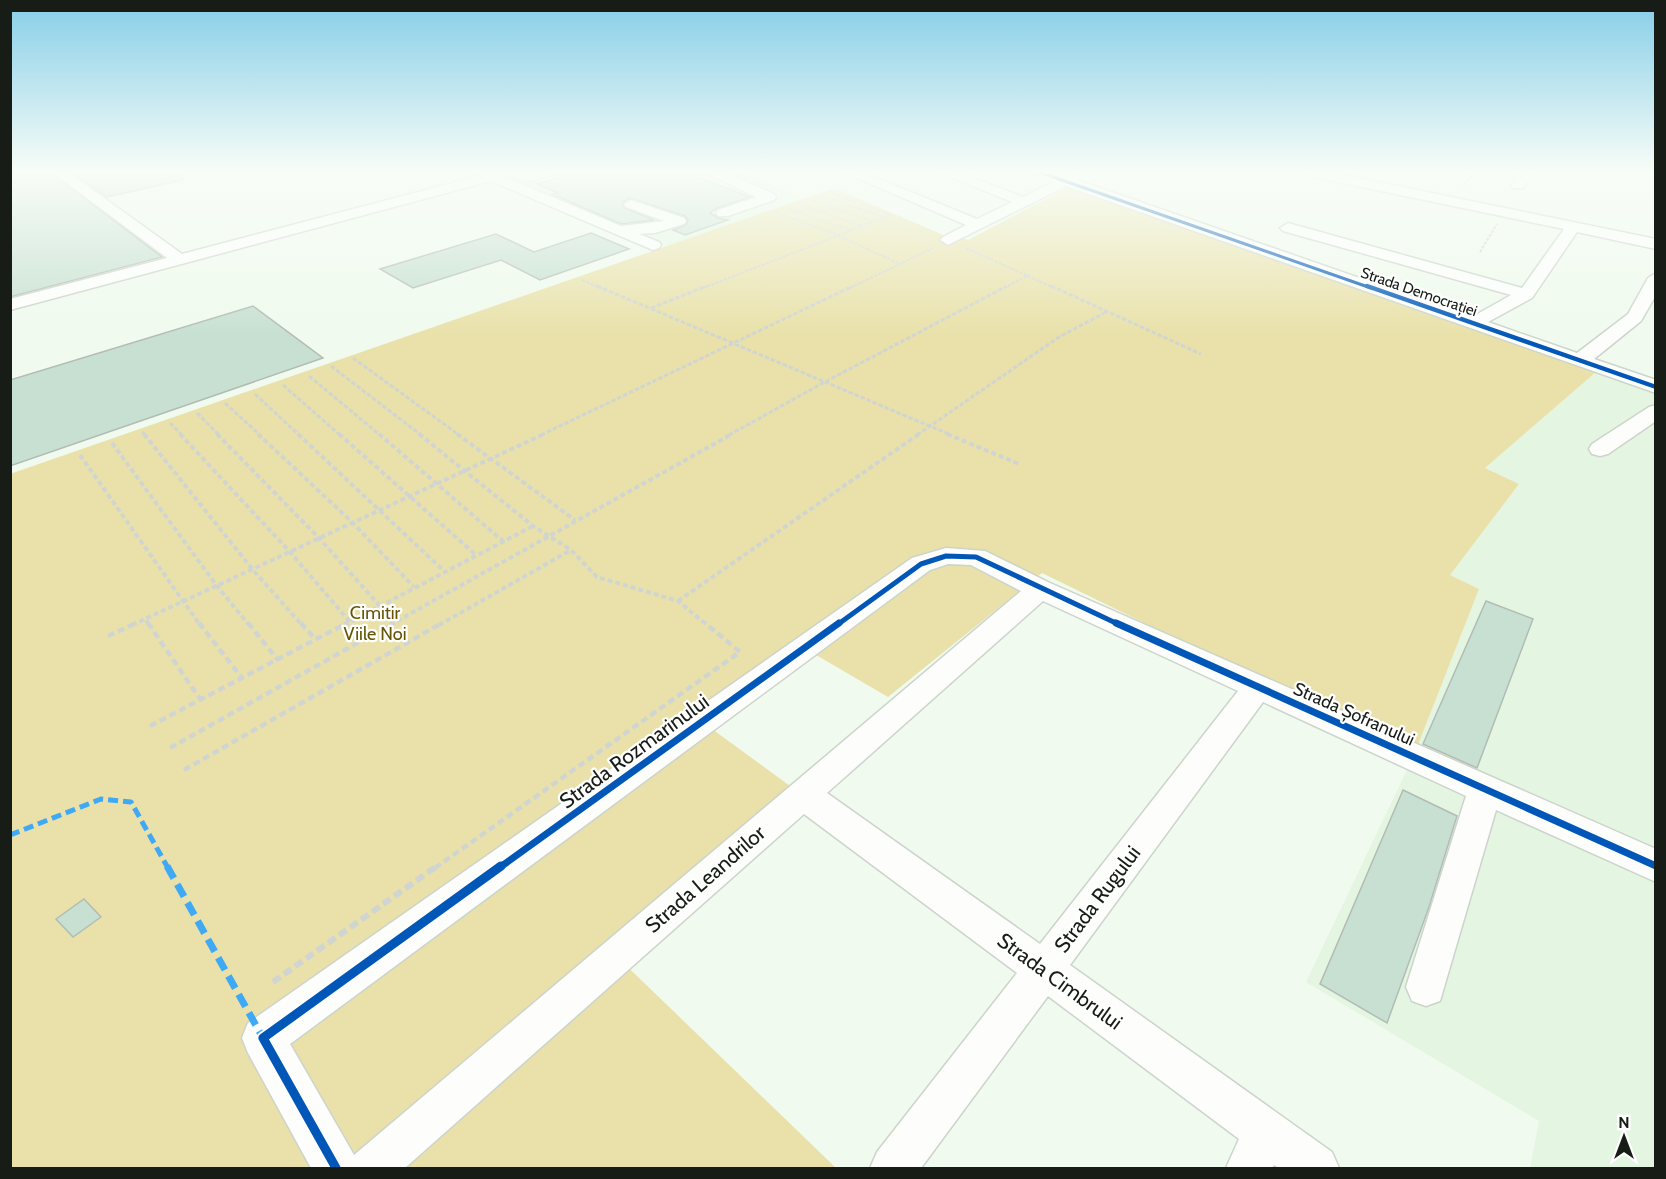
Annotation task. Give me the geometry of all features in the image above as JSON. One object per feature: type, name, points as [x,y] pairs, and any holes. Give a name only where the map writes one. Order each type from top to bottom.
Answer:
[{"type":"street","points":[[135,227],[180,260]]},
{"type":"street","points":[[10,305],[304,227]]},
{"type":"street","points":[[610,227],[653,245]]},
{"type":"street","points":[[619,231],[658,227]]},
{"type":"street","points":[[948,240],[974,227]]},
{"type":"street","name":"Strada Democrației","points":[[1197,227],[1656,387]]},
{"type":"street","points":[[1474,324],[1526,294],[1573,227]]},
{"type":"street","points":[[1573,227],[1656,244]]},
{"type":"street","points":[[1288,228],[1526,294]]},
{"type":"street","points":[[1580,360],[1635,317],[1656,278]]},
{"type":"street","points":[[1600,449],[1656,411]]},
{"type":"street","name":"Strada Rozmarinului","points":[[336,1168],[263,1038],[921,564],[946,556],[976,557],[1040,589]]},
{"type":"street","name":"Strada Șofranului","points":[[1040,589],[1656,866]]},
{"type":"street","name":"Strada Leandrilor","points":[[370,1168],[1040,589]]},
{"type":"street","name":"Strada Rugului","points":[[893,1168],[1258,687]]},
{"type":"street","points":[[1426,987],[1485,790]]},
{"type":"street","name":"Strada Cimbrului","points":[[803,794],[1044,970],[1257,1150],[1316,1168]]},
{"type":"path","points":[[815,227],[901,264]]},
{"type":"path","points":[[841,227],[850,230]]},
{"type":"path","points":[[651,309],[859,227]]},
{"type":"path","points":[[1480,252],[1492,227]]},
{"type":"path","points":[[108,636],[439,484],[948,240],[1201,354]]},
{"type":"path","points":[[170,748],[575,520],[824,383],[1029,275]]},
{"type":"path","points":[[582,280],[1019,464]]},
{"type":"path","points":[[678,601],[1059,337],[1108,311]]},
{"type":"path","points":[[353,358],[575,520]]},
{"type":"path","points":[[273,982],[740,652],[678,601],[597,577],[571,550],[533,526],[466,470],[331,366]]},
{"type":"path","points":[[309,376],[439,484],[504,542]]},
{"type":"path","points":[[283,385],[476,555]]},
{"type":"path","points":[[255,394],[444,571]]},
{"type":"path","points":[[225,403],[352,522],[414,587]]},
{"type":"path","points":[[197,413],[319,538],[380,606]]},
{"type":"path","points":[[170,423],[290,552],[350,622]]},
{"type":"path","points":[[142,432],[253,570],[315,639]]},
{"type":"path","points":[[112,443],[217,586],[278,660]]},
{"type":"path","points":[[80,455],[182,602],[242,678]]},
{"type":"path","points":[[150,726],[533,526]]},
{"type":"path","points":[[184,770],[571,550]]},
{"type":"path","points":[[146,620],[201,699]]},
{"type":"shaded area","points":[[619,227],[723,227],[666,247]]},
{"type":"shaded area","points":[[1596,372],[1655,393],[1655,1168],[1530,1168],[1539,1121],[1306,982],[1414,755],[1479,589],[1450,575],[1519,484],[1485,468]]},
{"type":"green space","name":"Cimitir Viile Noi","points":[[722,227],[925,227],[948,237],[956,236],[968,240],[993,227],[1188,227],[1402,301],[1596,372],[1485,468],[1519,484],[1450,575],[1479,589],[1414,755],[1042,573],[888,697],[799,645],[697,718],[790,786],[609,949],[836,1168],[11,1168],[10,474]]},
{"type":"building","points":[[10,227],[122,227],[162,257],[10,297]]},
{"type":"building","points":[[681,227],[708,227],[685,235],[673,230]]},
{"type":"building","points":[[591,233],[629,249],[540,280],[501,260],[413,288],[380,269],[496,234],[534,252]]},
{"type":"building","points":[[253,306],[323,358],[10,466],[10,380]]},
{"type":"building","points":[[1486,601],[1533,619],[1477,768],[1423,744]]},
{"type":"building","points":[[1403,790],[1457,816],[1429,907],[1387,1023],[1320,984]]},
{"type":"building","points":[[84,899],[101,917],[73,937],[56,919]]},
{"type":"marked path","points":[[10,835],[101,799],[131,802],[263,1038]]},
{"type":"cycle path","points":[[1197,227],[1656,387]]},
{"type":"cycle path","points":[[336,1168],[263,1038],[921,564],[946,556],[976,557],[1040,589],[1656,866]]}]
